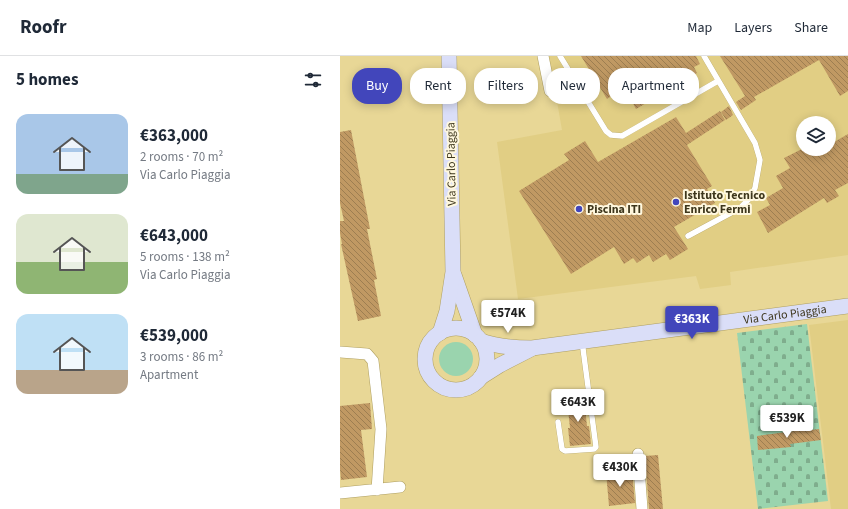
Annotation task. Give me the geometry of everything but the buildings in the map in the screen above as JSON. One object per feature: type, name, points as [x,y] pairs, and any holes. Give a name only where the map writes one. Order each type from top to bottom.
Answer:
[{"type":"street","name":"Via Carlo Piaggia","points":[[440,333],[447,312],[453,272],[449,56]]},
{"type":"street","points":[[543,56],[546,71]]},
{"type":"street","name":"Via Carlo Piaggia","points":[[453,272],[478,338],[493,345],[507,347],[532,348],[848,306]]},
{"type":"street","points":[[458,328],[469,331],[478,338],[485,349],[487,358],[486,368],[481,377],[469,387],[459,390],[444,388],[432,378],[427,369],[425,354],[429,344],[440,333],[446,330],[458,328]]},
{"type":"street","name":"Via Carlo Piaggia","points":[[481,377],[532,348]]},
{"type":"street","points":[[340,352],[367,354],[373,361],[381,429],[377,490]]},
{"type":"street","points":[[638,454],[642,509]]},
{"type":"street","points":[[340,493],[400,487]]},
{"type":"lane","points":[[560,56],[606,131],[611,136],[622,136],[640,127],[718,81]]},
{"type":"lane","points":[[688,236],[740,208],[749,199],[755,188],[760,160],[755,143],[704,56]]},
{"type":"lane","points":[[558,422],[562,449],[564,451],[594,449],[596,446],[582,341]]},
{"type":"shaded area","name":"Istituto Tecnico Enrico Fermi","points":[[549,56],[848,56],[848,255],[730,272],[731,285],[700,289],[696,276],[518,299],[497,142],[562,130],[557,104],[600,104],[600,68],[551,68]]},
{"type":"shaded area","points":[[848,320],[848,509],[831,509],[809,325]]},
{"type":"green space","points":[[807,324],[828,501],[758,509],[737,333]]},
{"type":"green space","points":[[459,342],[468,347],[472,352],[472,366],[468,371],[463,375],[453,376],[449,375],[440,366],[439,356],[440,352],[449,343]]},
{"type":"place","name":"Istituto Tecnico Enrico Fermi","points":[[676,202]]},
{"type":"place","name":"Piscina ITI","points":[[579,209]]}]
